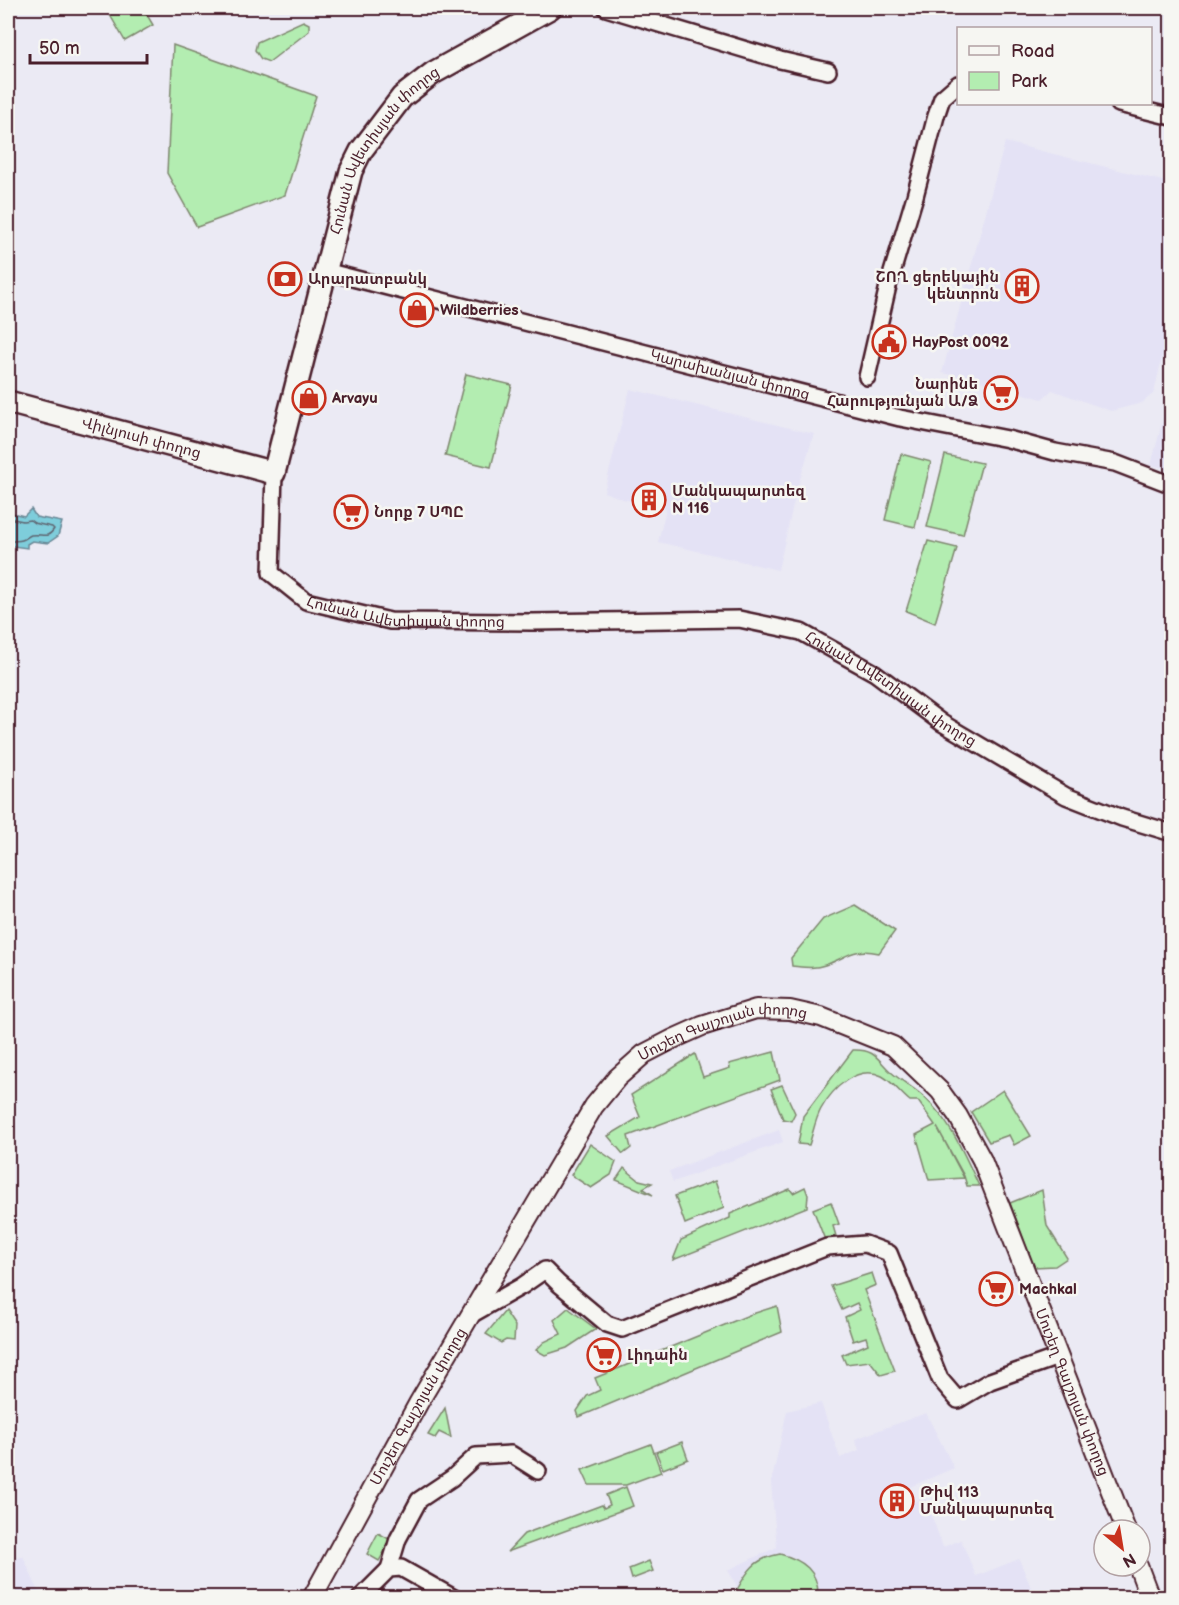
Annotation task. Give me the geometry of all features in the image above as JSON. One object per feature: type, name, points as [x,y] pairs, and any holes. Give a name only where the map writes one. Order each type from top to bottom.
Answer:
[{"type":"main road","name":"Հունան Ավետիսյան փողոց","points":[[274,473],[351,171],[361,151],[402,97],[433,73],[550,8]]},
{"type":"main road","name":"Վիլնյուսի փողոց","points":[[8,402],[274,473]]},
{"type":"street","points":[[606,8],[780,60],[828,71]]},
{"type":"street","points":[[867,377],[888,286],[936,116],[942,98],[957,85]]},
{"type":"street","points":[[1123,105],[1172,117]]},
{"type":"street","name":"Կարախանյան փողոց","points":[[324,272],[900,418],[1115,463],[1172,485]]},
{"type":"street","name":"Հունան Ավետիսյան փողոց","points":[[274,473],[271,573],[306,601],[390,621],[739,620],[801,632],[874,673],[942,723],[1066,796],[1122,818],[1172,833]]},
{"type":"street","name":"Մուշեղ Գալշոյան փողոց","points":[[312,1598],[419,1402],[594,1106],[617,1078],[644,1054],[702,1026],[756,1009],[790,1010],[821,1017],[893,1046],[940,1091],[958,1116],[982,1160],[1121,1518]]},
{"type":"street","points":[[469,1316],[545,1270],[608,1324],[622,1329],[826,1247],[864,1244],[889,1253],[940,1379],[958,1400],[990,1381],[1058,1357]]},
{"type":"street","points":[[360,1598],[389,1569],[398,1539],[419,1500],[452,1478],[476,1456],[511,1454],[538,1471]]},
{"type":"street","points":[[389,1569],[400,1568],[454,1598]]},
{"type":"street","points":[[1142,1578],[1150,1598]]},
{"type":"shaded area","points":[[1005,142],[1171,183],[1171,318],[1154,393],[1142,403],[1111,411],[1052,390],[1042,399],[970,378],[942,373]]},
{"type":"shaded area","points":[[630,389],[814,434],[797,489],[778,570],[658,542],[666,509],[604,492]]},
{"type":"shaded area","points":[[1171,389],[1172,470],[1151,465]]},
{"type":"shaded area","points":[[779,1130],[783,1142],[673,1182],[669,1171]]},
{"type":"shaded area","points":[[821,1403],[840,1458],[859,1450],[855,1439],[926,1413],[954,1468],[898,1492],[903,1506],[925,1498],[943,1547],[961,1540],[976,1576],[1019,1559],[1035,1597],[731,1597],[738,1588],[728,1570],[777,1547],[771,1484],[787,1411]]},
{"type":"shaded area","points":[[23,1556],[41,1597],[8,1597],[8,1561]]},
{"type":"green space","points":[[106,8],[143,8],[153,25],[125,41]]},
{"type":"green space","points":[[303,21],[309,24],[309,31],[269,62],[261,59],[255,50],[257,42]]},
{"type":"green space","points":[[173,45],[316,96],[285,195],[197,227],[167,173]]},
{"type":"green space","points":[[466,374],[512,385],[491,467],[445,456]]},
{"type":"green space","points":[[901,454],[931,462],[915,527],[885,520]]},
{"type":"green space","points":[[945,455],[982,463],[963,535],[927,527]]},
{"type":"green space","points":[[928,541],[957,548],[935,623],[906,611]]},
{"type":"green space","points":[[855,905],[895,931],[879,953],[857,952],[817,967],[792,966],[791,958],[823,919]]},
{"type":"green space","points":[[853,1050],[871,1053],[934,1107],[956,1139],[979,1186],[967,1186],[964,1176],[937,1127],[964,1178],[929,1180],[916,1135],[935,1125],[918,1101],[910,1101],[886,1078],[873,1073],[863,1073],[846,1080],[821,1109],[809,1145],[798,1144],[803,1116]]},
{"type":"green space","points":[[774,1052],[780,1080],[628,1136],[631,1148],[623,1154],[608,1136],[640,1117],[631,1095],[695,1054],[703,1077],[730,1068],[729,1064]]},
{"type":"green space","points":[[782,1085],[795,1113],[791,1121],[783,1119],[771,1089]]},
{"type":"green space","points":[[1003,1090],[1031,1136],[1014,1145],[1009,1135],[989,1142],[971,1112]]},
{"type":"green space","points":[[590,1144],[616,1162],[611,1175],[591,1188],[571,1175]]},
{"type":"green space","points":[[624,1168],[639,1180],[652,1183],[643,1188],[653,1195],[616,1180]]},
{"type":"green space","points":[[715,1181],[724,1208],[685,1224],[675,1196]]},
{"type":"green space","points":[[805,1187],[808,1195],[807,1207],[673,1260],[681,1240],[730,1218],[730,1214],[790,1189],[793,1193]]},
{"type":"green space","points":[[1042,1190],[1047,1226],[1067,1258],[1055,1266],[1034,1267],[1010,1203]]},
{"type":"green space","points":[[831,1202],[839,1224],[833,1226],[836,1236],[825,1240],[813,1209]]},
{"type":"green space","points":[[872,1273],[876,1285],[864,1290],[895,1371],[881,1375],[870,1361],[846,1364],[842,1355],[868,1344],[866,1337],[853,1341],[845,1317],[860,1310],[857,1303],[842,1310],[831,1286]]},
{"type":"green space","points":[[777,1306],[782,1332],[579,1417],[577,1411],[587,1396],[600,1390],[595,1378],[749,1315]]},
{"type":"green space","points":[[568,1308],[596,1329],[567,1348],[545,1355],[536,1350],[544,1342],[561,1334],[554,1320]]},
{"type":"green space","points":[[505,1311],[515,1326],[514,1341],[506,1340],[501,1343],[486,1334]]},
{"type":"green space","points":[[445,1408],[451,1438],[439,1432],[435,1438],[428,1435]]},
{"type":"green space","points":[[682,1442],[688,1459],[663,1469],[656,1452]]},
{"type":"green space","points":[[651,1444],[661,1472],[626,1485],[589,1485],[582,1470]]},
{"type":"green space","points":[[626,1487],[633,1506],[507,1552],[524,1534],[602,1505],[604,1508],[610,1505],[606,1495]]},
{"type":"green space","points":[[378,1533],[391,1540],[379,1561],[367,1554]]},
{"type":"green space","points":[[780,1554],[808,1568],[816,1580],[818,1597],[733,1597],[750,1569],[770,1556]]},
{"type":"green space","points":[[649,1561],[653,1571],[632,1579],[629,1569]]},
{"type":"water","points":[[31,509],[36,517],[62,522],[58,536],[48,543],[32,541],[27,544],[27,548],[13,546],[8,554],[8,512],[24,516]]},
{"type":"place","name":"Արարատբանկ","points":[[285,279]]},
{"type":"place","name":"ՇՈՂ ցերեկային կենտրոն","points":[[1022,286]]},
{"type":"place","name":"Wildberries","points":[[417,310]]},
{"type":"place","name":"HayPost 0092","points":[[889,342]]},
{"type":"place","name":"Նարինե Հարությունյան Ա/Ձ","points":[[1001,393]]},
{"type":"place","name":"Arvayu","points":[[309,398]]},
{"type":"place","name":"Մանկապարտեզ N 116","points":[[649,500]]},
{"type":"place","name":"Նորք 7 ՍՊԸ","points":[[351,512]]},
{"type":"place","name":"Machkal","points":[[996,1289]]},
{"type":"place","name":"Լիդաին","points":[[604,1355]]},
{"type":"place","name":"Թիվ 113 Մանկապարտեզ","points":[[897,1501]]}]
